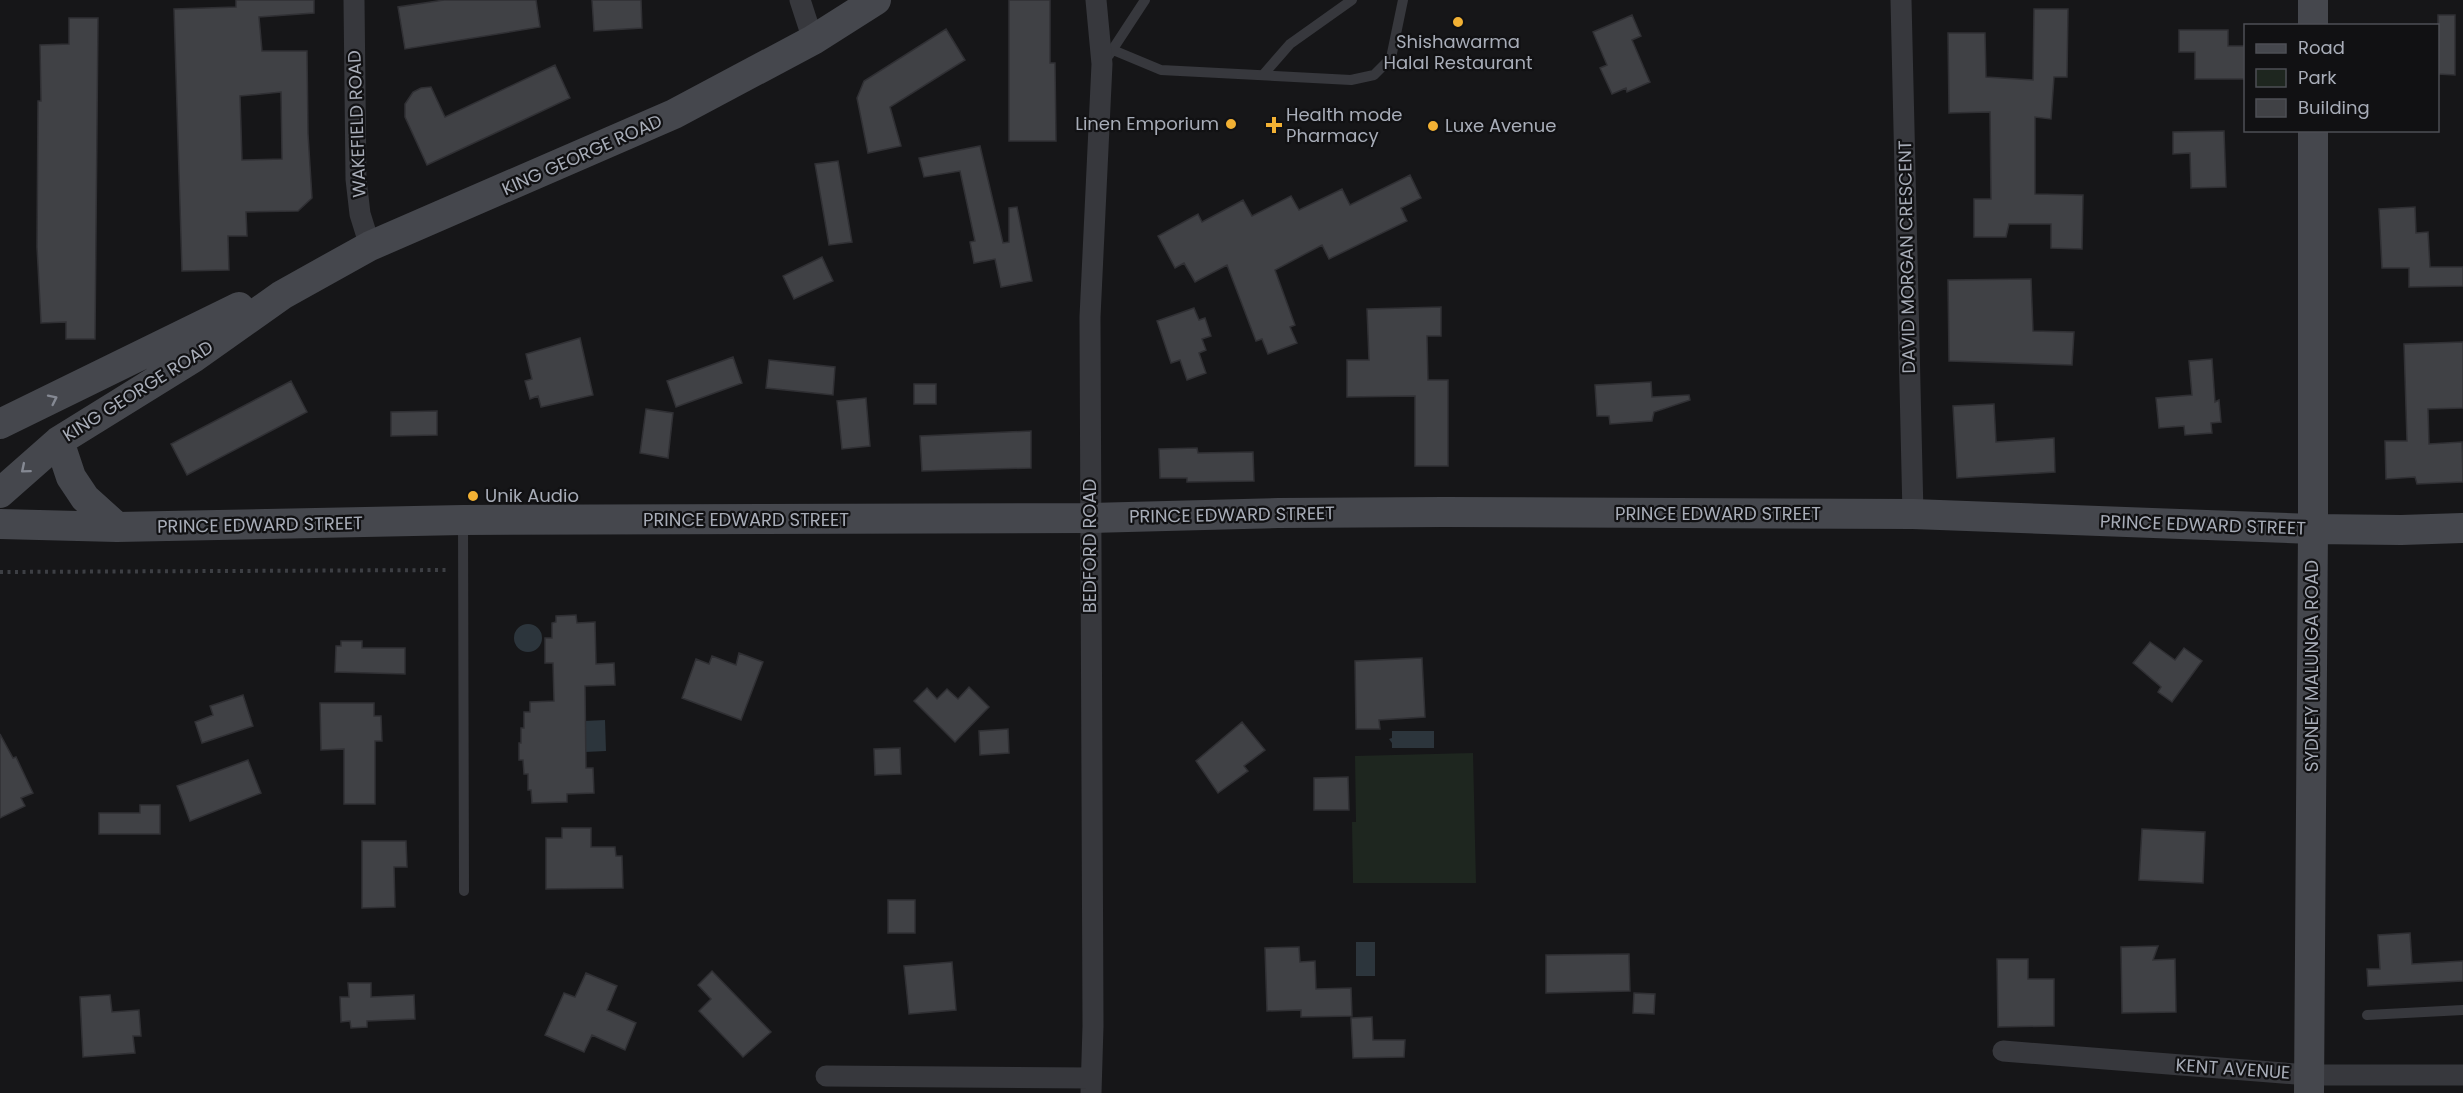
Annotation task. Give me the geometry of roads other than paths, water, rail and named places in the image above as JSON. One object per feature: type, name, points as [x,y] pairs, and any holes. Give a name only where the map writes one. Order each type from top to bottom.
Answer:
[{"type":"main road","name":"KING GEORGE ROAD","points":[[0,493],[58,441],[193,358],[282,295],[370,246],[674,114],[813,40],[876,0]]},
{"type":"main road","points":[[2313,0],[2313,24]]},
{"type":"main road","name":"SYDNEY MALUNGA ROAD","points":[[2309,1084],[2313,132]]},
{"type":"main road","name":"KING GEORGE ROAD","points":[[0,424],[250,302],[282,295]]},
{"type":"main road","points":[[58,441],[71,477],[85,498],[117,528]]},
{"type":"main road","name":"PRINCE EDWARD STREET","points":[[0,524],[117,528],[463,520],[1090,518],[1278,513],[1443,512],[1913,514],[2313,529],[2463,528]]},
{"type":"street","name":"WAKEFIELD ROAD","points":[[354,0],[356,179],[360,214],[370,246]]},
{"type":"street","points":[[800,0],[813,40]]},
{"type":"street","name":"BEDFORD ROAD","points":[[1091,1085],[1093,1014],[1090,318],[1108,57],[1096,0]]},
{"type":"street","name":"DAVID MORGAN CRESCENT","points":[[1901,0],[1913,514]]},
{"type":"street","name":"KENT AVENUE","points":[[2003,1051],[2309,1084],[2463,1075]]},
{"type":"street","points":[[826,1076],[1091,1085]]},
{"type":"lane","points":[[1145,0],[1108,57],[1161,70],[1351,80],[1374,75],[1391,58],[1403,0]]},
{"type":"lane","points":[[1263,75],[1290,44],[1352,0]]},
{"type":"lane","points":[[463,520],[465,570],[462,690],[464,891]]},
{"type":"lane","points":[[2367,1015],[2463,1010]]},
{"type":"place","name":"Shishawarma Halal Restaurant","points":[[1458,22]]},
{"type":"place","name":"Linen Emporium","points":[[1231,124]]},
{"type":"place","name":"Health mode Pharmacy","points":[[1274,125]]},
{"type":"place","name":"Luxe Avenue","points":[[1433,126]]},
{"type":"place","name":"Unik Audio","points":[[473,496]]}]
